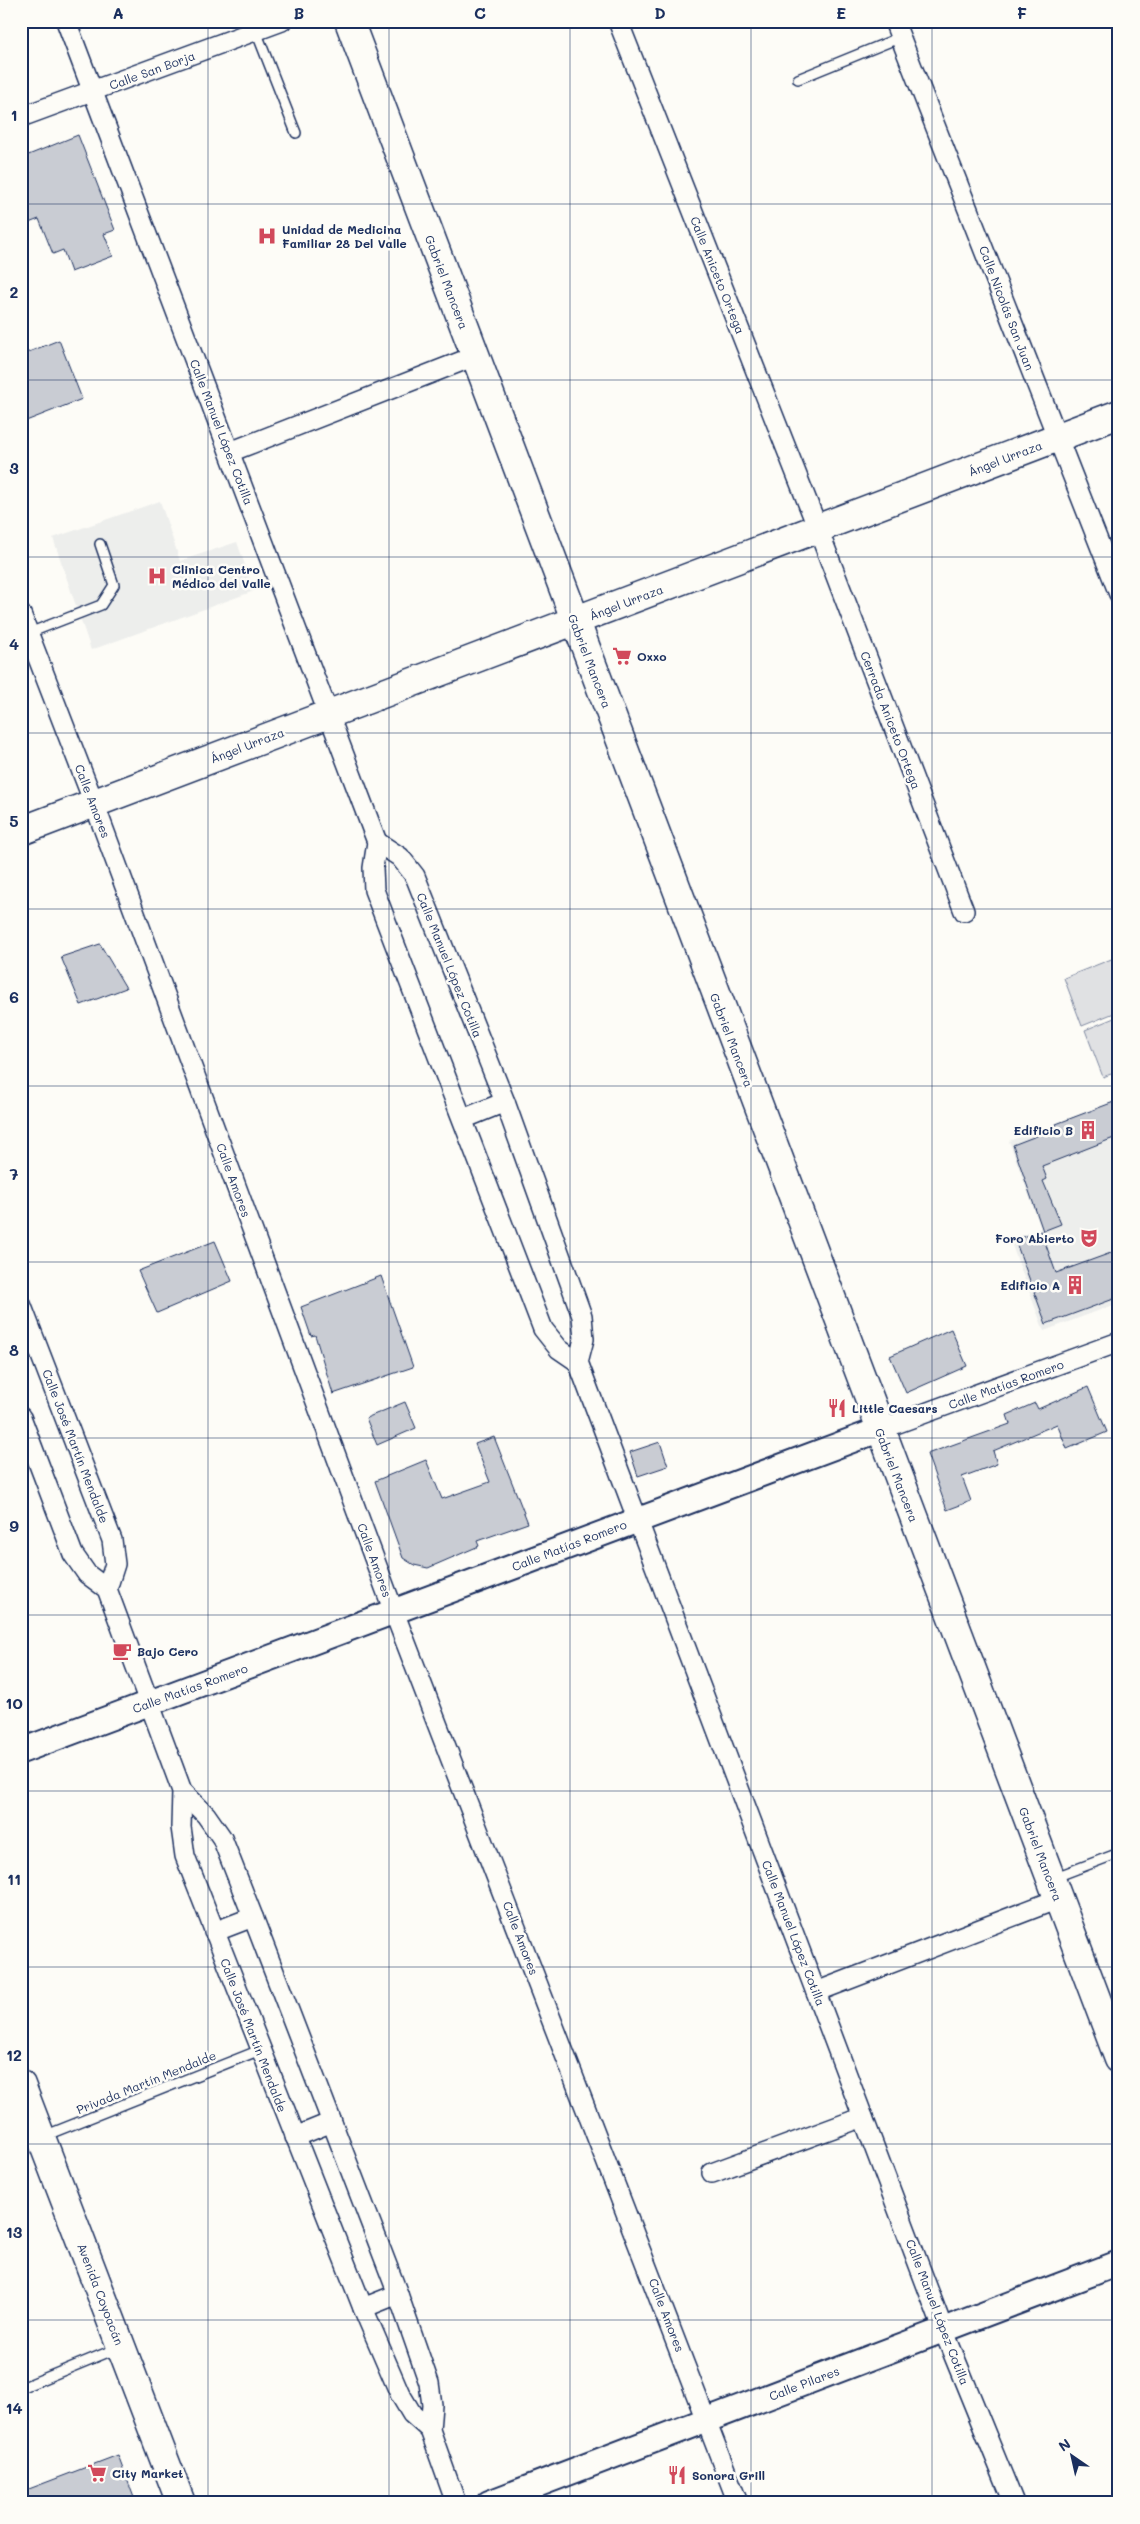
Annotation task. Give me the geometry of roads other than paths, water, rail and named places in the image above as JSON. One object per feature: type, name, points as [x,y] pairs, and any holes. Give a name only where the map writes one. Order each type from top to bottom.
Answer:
[{"type":"main road","name":"Gabriel Mancera","points":[[349,21],[574,622],[1119,2058]]},
{"type":"main road","name":"Ángel Urraza","points":[[21,832],[1119,414]]},
{"type":"main road","name":"Avenida Coyoacán","points":[[22,2090],[42,2137],[181,2503]]},
{"type":"street","name":"Calle Manuel López Cotilla","points":[[66,21],[378,842],[400,857],[415,876],[505,1102],[582,1316],[584,1339],[578,1362],[943,2329],[1014,2503]]},
{"type":"street","name":"Calle San Borja","points":[[21,118],[282,21]]},
{"type":"street","name":"Calle Aniceto Ortega","points":[[618,21],[818,529]]},
{"type":"street","name":"Calle Nicolás San Juan","points":[[898,29],[1119,594]]},
{"type":"street","points":[[230,452],[475,356]]},
{"type":"street","name":"Cerrada Aniceto Ortega","points":[[818,529],[964,911]]},
{"type":"street","name":"Calle Amores","points":[[21,614],[94,803],[394,1612],[708,2420],[738,2503]]},
{"type":"street","points":[[378,842],[373,868],[374,890],[544,1330],[559,1349],[578,1362]]},
{"type":"street","points":[[463,1119],[505,1102]]},
{"type":"street","name":"Calle José Martín Mendalde","points":[[21,1304],[112,1540],[115,1564],[108,1589],[182,1792],[181,1827],[185,1856],[363,2308],[400,2394],[412,2414],[430,2430]]},
{"type":"street","name":"Calle Matías Romero","points":[[21,1751],[1119,1342]]},
{"type":"street","points":[[21,1417],[73,1554],[87,1574],[108,1589]]},
{"type":"street","name":"Calle José Martín Mendalde","points":[[182,1792],[206,1815],[222,1838],[332,2122],[398,2294],[429,2383],[432,2405],[430,2430],[456,2503]]},
{"type":"street","points":[[816,1992],[1054,1889]]},
{"type":"street","points":[[214,1932],[253,1918]]},
{"type":"street","points":[[712,2173],[863,2117]]},
{"type":"street","points":[[295,2137],[332,2122]]},
{"type":"street","name":"Calle Pilares","points":[[489,2503],[1119,2263]]},
{"type":"street","points":[[363,2308],[398,2294]]},
{"type":"lane","points":[[798,79],[898,29]]},
{"type":"lane","points":[[256,31],[296,133]]},
{"type":"lane","points":[[29,633],[101,605],[114,585],[100,544]]},
{"type":"lane","points":[[1054,1889],[1119,1853]]},
{"type":"lane","name":"Privada Martín Mendalde","points":[[42,2137],[260,2050]]},
{"type":"lane","points":[[21,2388],[121,2347]]},
{"type":"place","name":"Unidad de Medicina Familiar 28 Del Valle","points":[[267,236]]},
{"type":"place","name":"Clinica Centro Médico del Valle","points":[[157,576]]},
{"type":"place","name":"Oxxo","points":[[622,656]]},
{"type":"place","name":"Edificio B","points":[[1088,1130]]},
{"type":"place","name":"Foro Abierto","points":[[1089,1238]]},
{"type":"place","name":"Edificio A","points":[[1075,1285]]},
{"type":"place","name":"Little Caesars","points":[[837,1408]]},
{"type":"place","name":"Bajo Cero","points":[[122,1651]]},
{"type":"place","name":"City Market","points":[[97,2473]]},
{"type":"place","name":"Sonora Grill","points":[[677,2475]]}]
